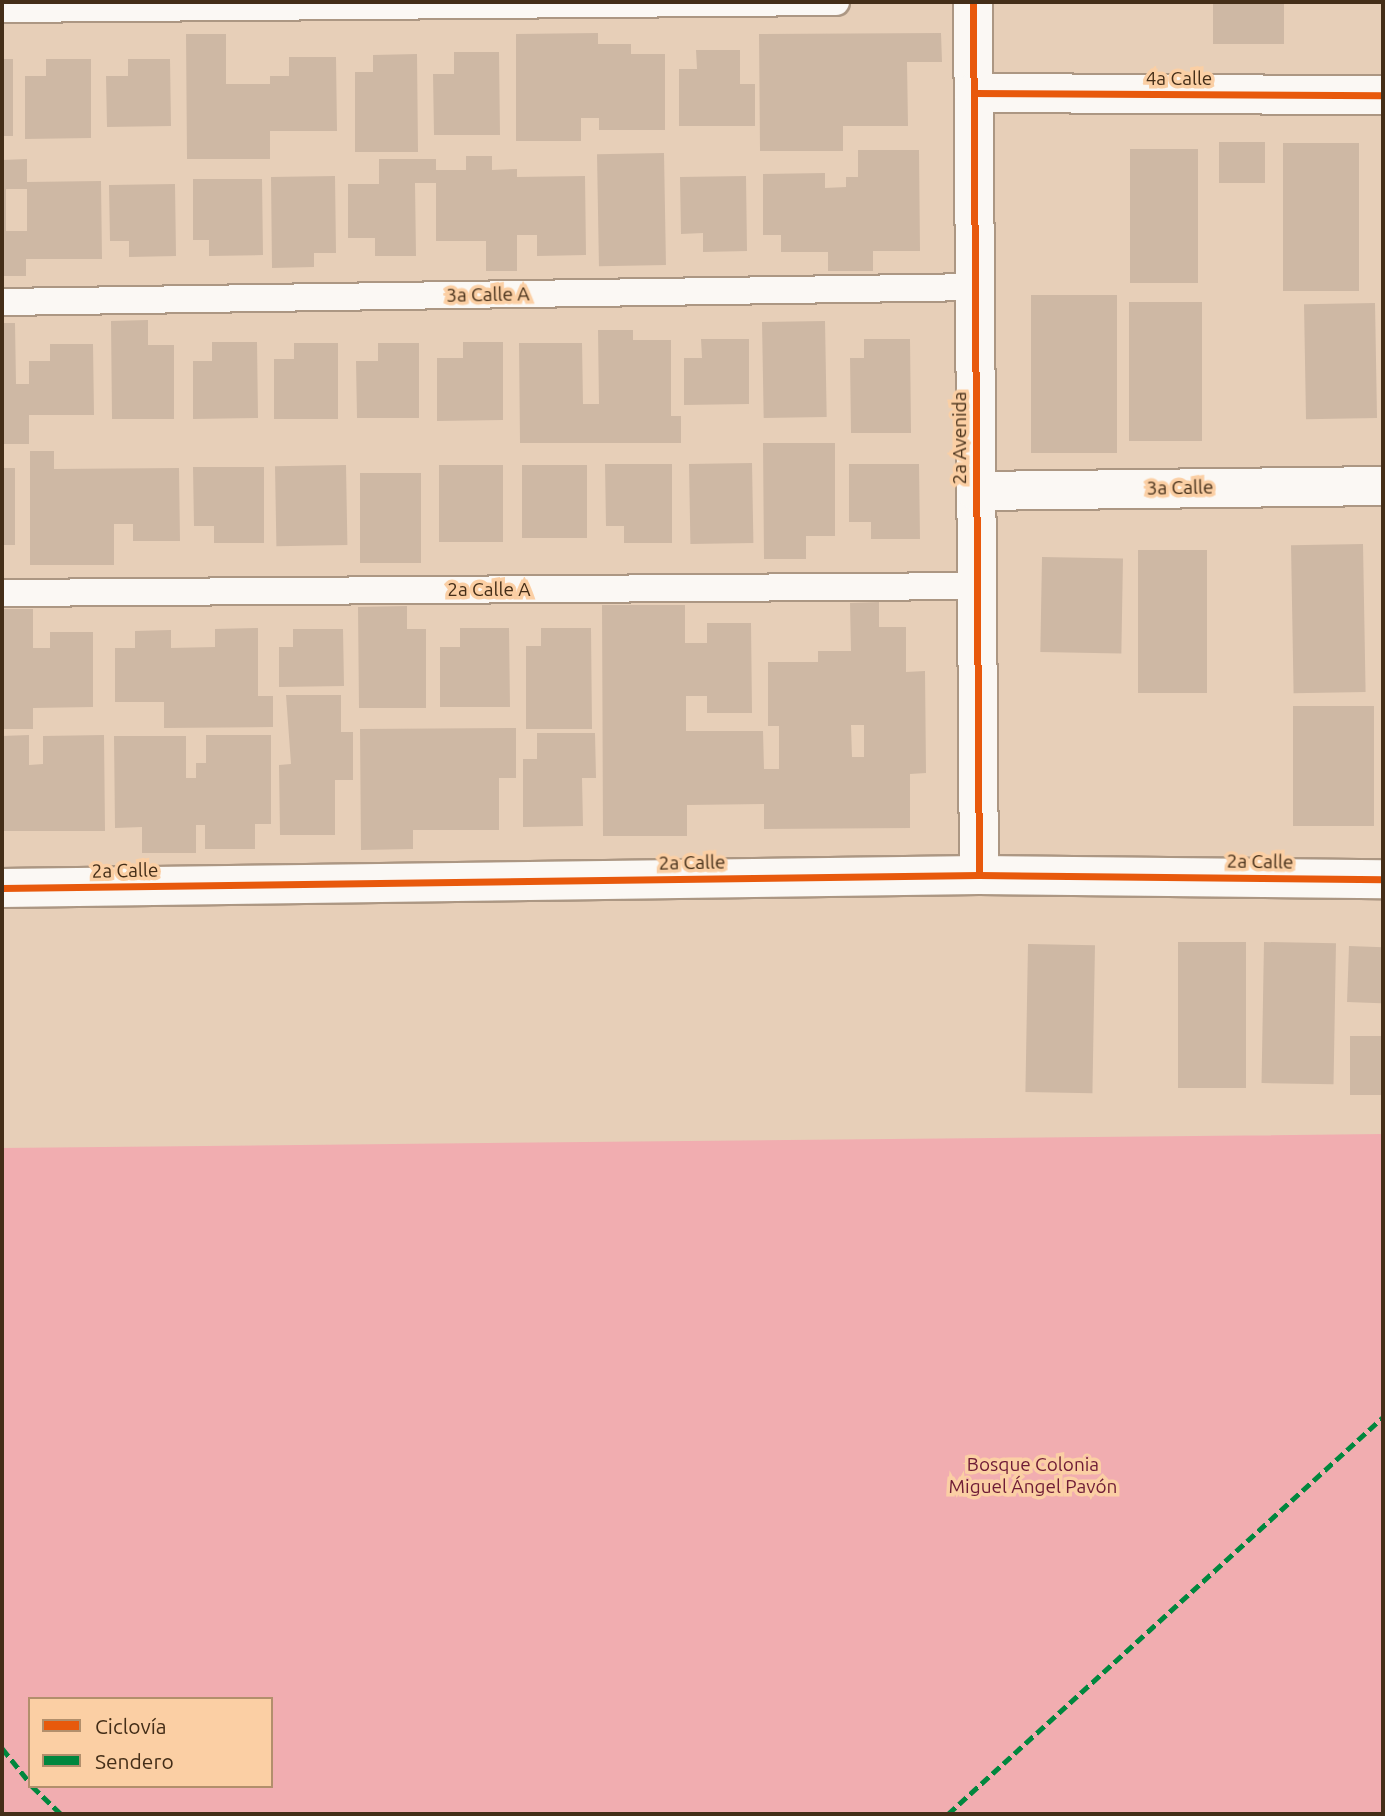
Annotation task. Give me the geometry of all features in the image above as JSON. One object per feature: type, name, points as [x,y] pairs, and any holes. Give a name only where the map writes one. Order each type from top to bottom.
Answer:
[{"type":"street","name":"2a Avenida","points":[[973,2],[979,875]]},
{"type":"street","name":"4a Calle","points":[[974,93],[1383,95]]},
{"type":"street","name":"3a Calle","points":[[976,491],[1383,485]]},
{"type":"street","name":"2a Calle","points":[[2,888],[979,875],[1383,879]]},
{"type":"lane","points":[[2,9],[836,2]]},
{"type":"lane","name":"3a Calle A","points":[[2,302],[975,287]]},
{"type":"lane","name":"2a Calle A","points":[[2,593],[977,586]]},
{"type":"green space","name":"Bosque Colonia Miguel Ángel Pavón","points":[[1383,1134],[1383,1814],[2,1814],[2,1148]]},
{"type":"building","points":[[1213,2],[1284,2],[1284,44],[1213,44]]},
{"type":"building","points":[[598,33],[598,44],[631,44],[631,54],[665,54],[665,130],[599,130],[599,118],[581,118],[581,141],[516,141],[516,34]]},
{"type":"building","points":[[941,33],[942,62],[907,62],[908,126],[843,126],[843,151],[760,151],[759,34]]},
{"type":"building","points":[[186,34],[226,34],[226,84],[270,84],[270,76],[289,76],[289,57],[336,57],[337,131],[270,131],[270,159],[187,159]]},
{"type":"building","points":[[696,50],[740,50],[740,84],[755,84],[755,126],[679,126],[679,69],[697,69]]},
{"type":"building","points":[[454,52],[499,52],[500,135],[434,135],[433,74],[454,74]]},
{"type":"building","points":[[417,54],[418,152],[355,152],[355,72],[373,72],[373,55]]},
{"type":"building","points":[[2,59],[13,59],[13,136],[2,136]]},
{"type":"building","points":[[46,59],[91,59],[91,138],[25,139],[25,76],[46,76]]},
{"type":"building","points":[[128,59],[170,59],[171,126],[107,127],[106,76],[128,76]]},
{"type":"building","points":[[1219,142],[1265,142],[1265,183],[1219,183]]},
{"type":"building","points":[[1283,143],[1359,143],[1359,291],[1283,291]]},
{"type":"building","points":[[1130,149],[1198,149],[1198,283],[1130,283]]},
{"type":"building","points":[[858,150],[919,150],[920,251],[873,251],[873,271],[828,271],[828,252],[781,252],[781,235],[763,235],[763,174],[825,173],[825,188],[846,187],[846,177],[858,177]]},
{"type":"building","points":[[664,153],[666,265],[599,266],[597,154]]},
{"type":"building","points":[[466,156],[492,156],[492,170],[517,169],[517,177],[585,176],[586,255],[537,256],[537,235],[517,235],[517,271],[486,271],[486,241],[436,241],[436,183],[415,183],[416,256],[375,256],[375,238],[348,238],[348,184],[379,184],[379,159],[436,159],[436,170],[466,170]]},
{"type":"building","points":[[27,159],[27,182],[101,181],[102,259],[26,259],[26,276],[2,276],[2,160]],"holes":[[[6,189],[27,189],[27,231],[6,231]]]},
{"type":"building","points":[[335,176],[336,253],[314,253],[314,267],[272,268],[271,177]]},
{"type":"building","points":[[746,176],[747,251],[703,252],[703,233],[681,234],[680,177]]},
{"type":"building","points":[[193,179],[262,179],[263,255],[209,256],[209,240],[193,240]]},
{"type":"building","points":[[175,184],[176,256],[129,257],[129,241],[110,241],[109,185]]},
{"type":"building","points":[[1031,295],[1117,295],[1117,453],[1031,453]]},
{"type":"building","points":[[1129,302],[1202,302],[1202,441],[1129,441]]},
{"type":"building","points":[[1375,303],[1377,418],[1306,419],[1304,304]]},
{"type":"building","points":[[148,320],[148,345],[174,345],[174,419],[112,419],[111,321]]},
{"type":"building","points":[[825,321],[827,417],[764,418],[762,322]]},
{"type":"building","points":[[2,323],[15,323],[16,384],[29,384],[29,361],[50,361],[50,344],[93,344],[94,415],[29,415],[29,444],[2,444]]},
{"type":"building","points":[[598,330],[633,330],[633,340],[671,340],[671,416],[681,416],[681,443],[520,443],[519,343],[582,343],[583,404],[599,404]]},
{"type":"building","points":[[701,339],[749,339],[749,404],[684,405],[684,358],[702,358]]},
{"type":"building","points":[[864,339],[910,339],[911,433],[851,433],[850,358],[864,358]]},
{"type":"building","points":[[212,342],[257,342],[258,418],[193,419],[193,361],[212,361]]},
{"type":"building","points":[[463,342],[503,342],[503,420],[437,421],[437,358],[463,358]]},
{"type":"building","points":[[294,343],[338,343],[338,419],[274,419],[274,359],[294,359]]},
{"type":"building","points":[[378,343],[419,343],[419,418],[357,418],[356,361],[378,361]]},
{"type":"building","points":[[763,443],[835,443],[835,536],[806,536],[806,559],[764,559]]},
{"type":"building","points":[[30,451],[54,451],[54,469],[179,468],[180,541],[133,541],[133,524],[114,524],[114,565],[30,565]]},
{"type":"building","points":[[752,463],[753,543],[690,544],[689,464]]},
{"type":"building","points":[[605,464],[672,464],[672,543],[624,543],[624,526],[606,526]]},
{"type":"building","points":[[849,464],[919,464],[920,539],[871,539],[871,522],[849,522]]},
{"type":"building","points":[[346,465],[347,545],[276,546],[275,466]]},
{"type":"building","points":[[439,465],[503,465],[503,542],[439,542]]},
{"type":"building","points":[[522,465],[587,465],[587,538],[522,538]]},
{"type":"building","points":[[193,467],[264,467],[264,543],[214,543],[214,526],[194,526]]},
{"type":"building","points":[[2,468],[15,468],[15,545],[2,545]]},
{"type":"building","points":[[360,473],[421,473],[421,563],[360,563]]},
{"type":"building","points":[[1363,544],[1366,692],[1294,693],[1291,545]]},
{"type":"building","points":[[1138,550],[1207,550],[1207,693],[1138,693]]},
{"type":"building","points":[[1042,557],[1123,558],[1121,653],[1040,652]]},
{"type":"building","points":[[879,602],[879,627],[906,627],[906,672],[925,671],[926,773],[910,774],[910,828],[764,829],[764,804],[687,805],[687,836],[603,836],[602,605],[685,605],[685,643],[707,643],[707,623],[751,623],[752,713],[707,713],[707,696],[686,696],[686,731],[763,731],[764,769],[779,769],[779,726],[768,726],[768,662],[818,662],[818,651],[851,651],[850,603]],"holes":[[[851,725],[864,725],[864,757],[852,757]]]},
{"type":"building","points":[[407,606],[407,629],[426,629],[426,708],[359,708],[358,607]]},
{"type":"building","points":[[2,609],[33,609],[33,648],[50,648],[50,632],[93,632],[93,707],[33,708],[33,729],[2,729]]},
{"type":"building","points":[[258,628],[258,696],[273,696],[273,727],[164,728],[164,702],[115,702],[115,648],[135,648],[135,631],[171,630],[171,648],[215,647],[215,629]]},
{"type":"building","points":[[460,628],[509,628],[510,707],[440,707],[440,647],[460,647]]},
{"type":"building","points":[[541,628],[591,628],[592,729],[526,729],[526,646],[541,646]]},
{"type":"building","points":[[293,629],[343,629],[344,686],[279,687],[279,647],[293,647]]},
{"type":"building","points":[[286,695],[341,695],[341,732],[353,732],[353,780],[335,780],[335,835],[280,835],[279,765],[291,764]]},
{"type":"building","points":[[1293,706],[1374,706],[1374,826],[1293,826]]},
{"type":"building","points":[[516,728],[516,778],[499,778],[499,830],[413,830],[413,849],[361,850],[360,729]]},
{"type":"building","points":[[537,733],[595,733],[596,778],[582,778],[583,826],[523,827],[523,759],[537,759]]},
{"type":"building","points":[[29,735],[29,765],[43,764],[43,736],[104,735],[105,831],[2,831],[2,736]]},
{"type":"building","points":[[206,735],[271,735],[271,824],[255,824],[255,849],[205,849],[205,825],[196,825],[196,853],[142,853],[142,827],[115,828],[114,736],[186,736],[186,778],[196,778],[196,763],[206,763]]},
{"type":"building","points":[[1178,942],[1246,942],[1246,1088],[1178,1088]]},
{"type":"building","points":[[1264,942],[1336,943],[1334,1084],[1262,1083]]},
{"type":"building","points":[[1028,944],[1095,945],[1092,1093],[1025,1092]]},
{"type":"building","points":[[1349,946],[1383,947],[1381,1003],[1347,1002]]},
{"type":"building","points":[[1350,1036],[1383,1036],[1383,1095],[1350,1095]]},
{"type":"marked path","points":[[948,1814],[1383,1417]]},
{"type":"marked path","points":[[2,1748],[28,1780]]},
{"type":"marked path","points":[[34,1788],[61,1814]]},
{"type":"cycle path","points":[[973,2],[979,875]]},
{"type":"cycle path","points":[[974,93],[1383,95]]},
{"type":"cycle path","points":[[2,888],[979,875],[1383,879]]}]
